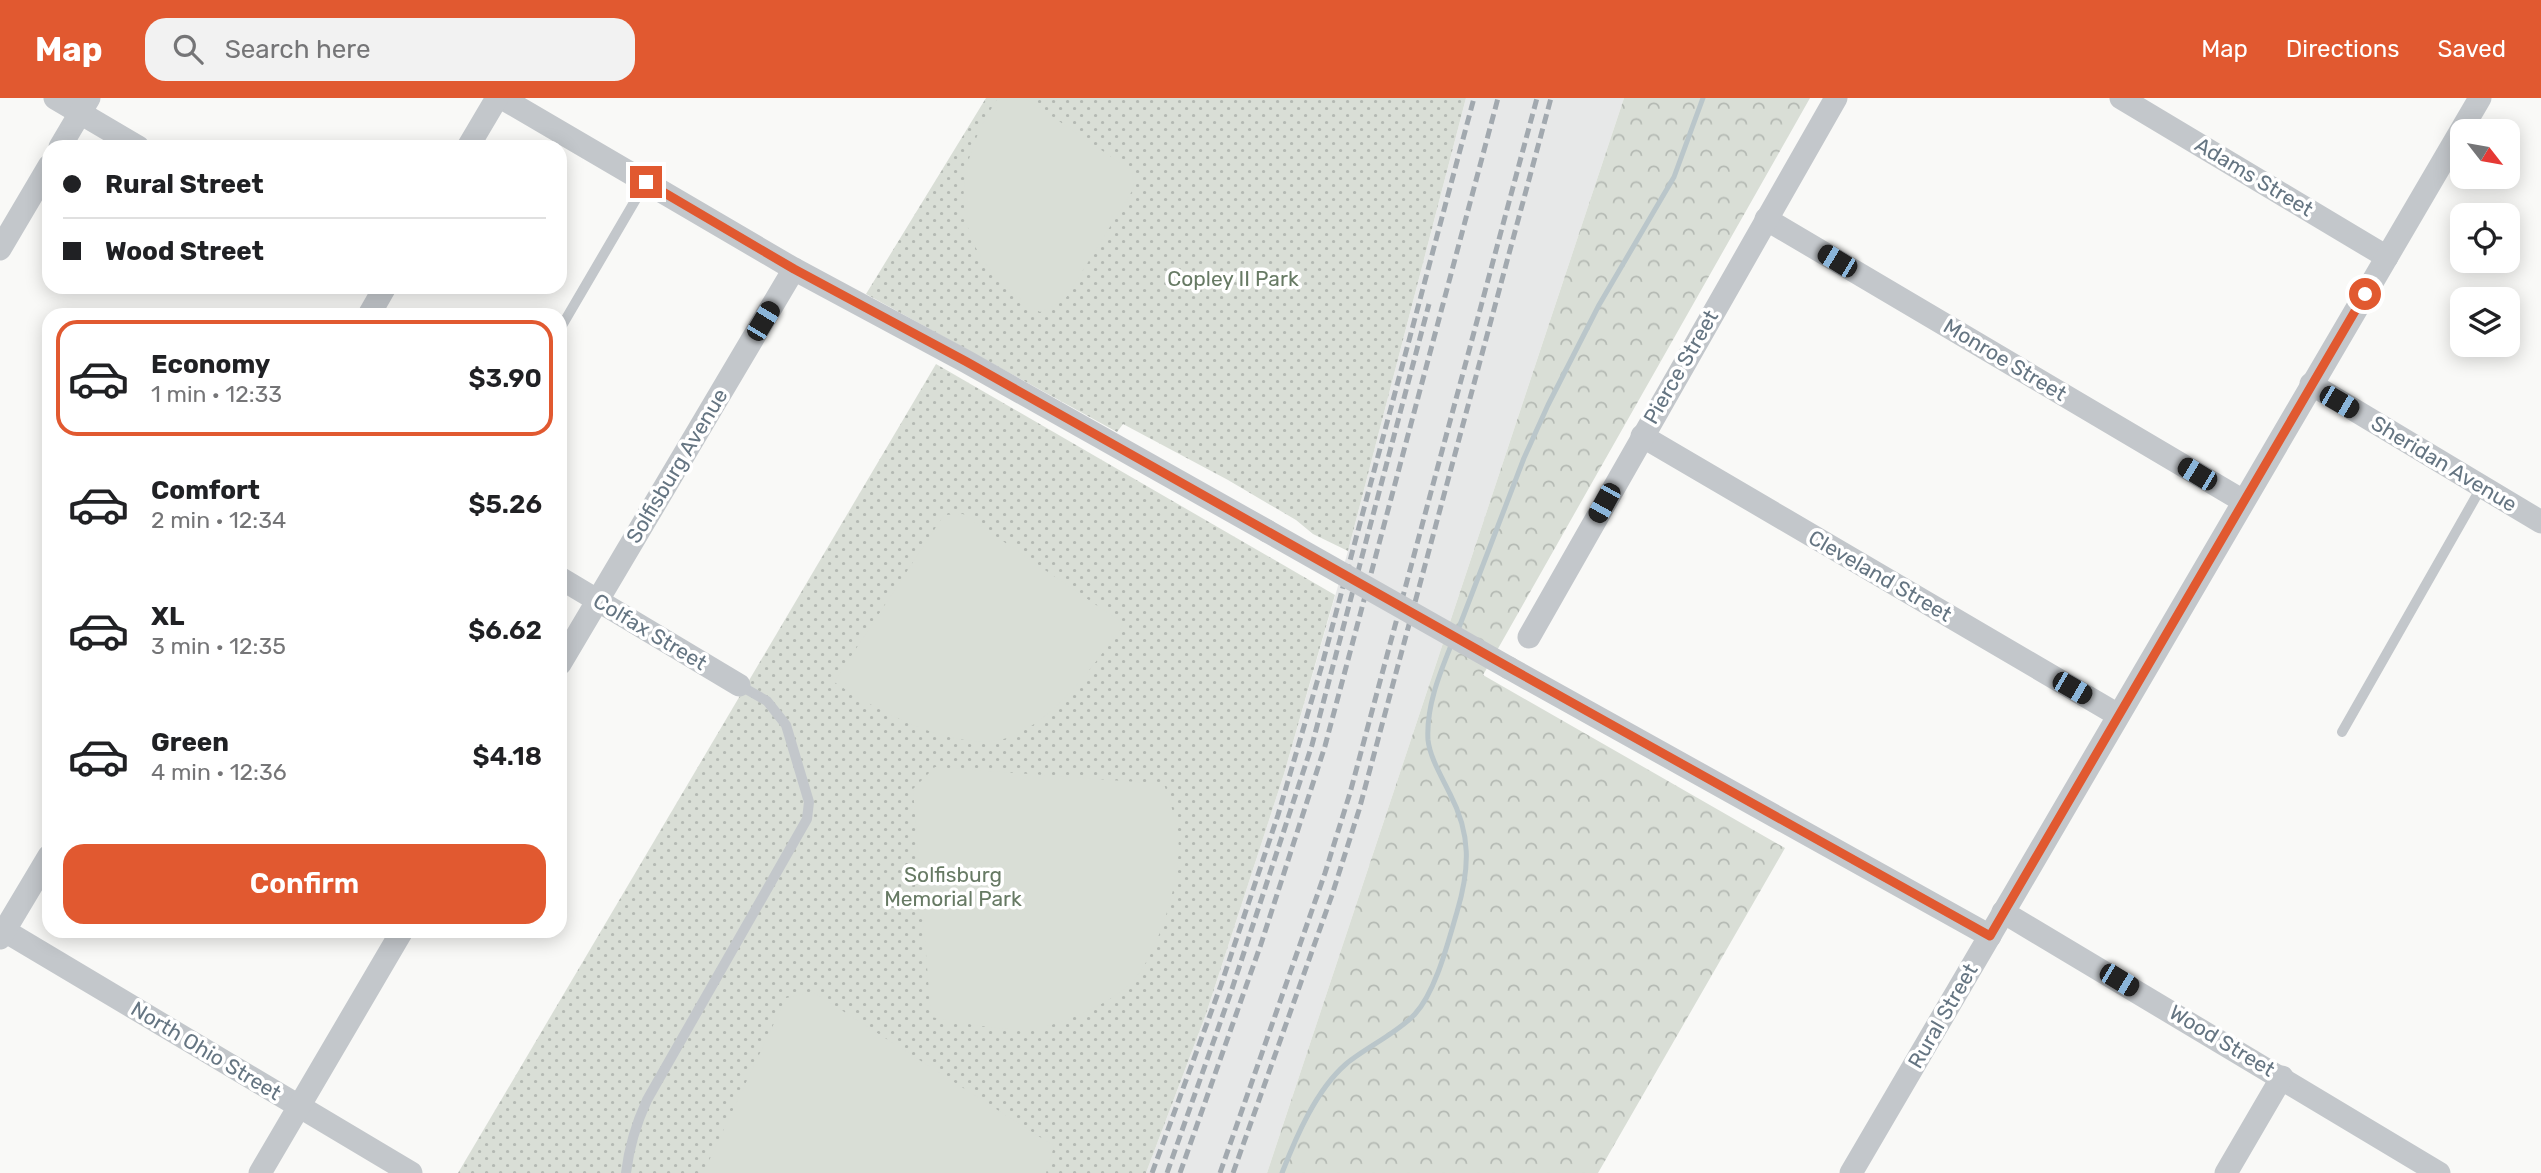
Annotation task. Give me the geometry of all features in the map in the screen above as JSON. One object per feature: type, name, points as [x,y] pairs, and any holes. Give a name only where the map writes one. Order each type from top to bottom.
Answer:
[{"type":"street","points":[[55,98],[85,105],[129,140]]},
{"type":"street","points":[[472,140],[497,98]]},
{"type":"street","points":[[502,98],[794,269],[967,362],[1990,936]]},
{"type":"street","name":"Pierce Street","points":[[1529,637],[1836,98]]},
{"type":"street","name":"Adams Street","points":[[2120,98],[2387,257]]},
{"type":"street","name":"Rural Street","points":[[1851,1173],[2480,98]]},
{"type":"street","points":[[64,140],[85,105]]},
{"type":"street","points":[[0,249],[42,178]]},
{"type":"street","name":"Monroe Street","points":[[1766,219],[2243,501]]},
{"type":"street","name":"Solfisburg Avenue","points":[[567,652],[794,269]]},
{"type":"street","name":"Sheridan Avenue","points":[[2311,384],[2541,522]]},
{"type":"street","name":"Cleveland Street","points":[[1642,436],[2118,715]]},
{"type":"street","name":"Colfax Street","points":[[567,582],[739,685]]},
{"type":"street","points":[[2,933],[42,867]]},
{"type":"street","name":"Wood Street","points":[[2003,912],[2439,1173]]},
{"type":"street","name":"North Ohio Street","points":[[2,933],[411,1173]]},
{"type":"street","points":[[260,1173],[398,938]]},
{"type":"street","points":[[2226,1173],[2282,1077]]},
{"type":"lane","points":[[567,317],[646,182]]},
{"type":"lane","points":[[2342,732],[2482,486]]},
{"type":"lane","points":[[626,1173],[637,1122],[647,1100],[807,819],[809,802],[786,725],[767,701],[739,685]]},
{"type":"shaded area","points":[[1466,98],[1624,98],[1267,1173],[1146,1173],[1206,1014],[1284,774],[1348,551]]},
{"type":"green space","name":"Copley II Park","points":[[986,98],[1466,98],[1348,551],[1313,534],[1296,520],[1228,480],[1123,424],[1117,432],[866,294]]},
{"type":"green space","points":[[998,98],[1025,98],[1132,171],[1134,188],[1064,301],[1040,312],[1011,291],[989,268],[974,243],[965,216],[964,188],[969,159],[980,129]]},
{"type":"green space","points":[[1624,98],[1810,98],[1483,675],[1785,848],[1598,1173],[1267,1173]]},
{"type":"green space","name":"Solfisburg Memorial Park","points":[[936,364],[1335,595],[1284,774],[1206,1014],[1146,1173],[458,1173]]},
{"type":"green space","points":[[963,514],[1124,624],[1074,688],[1044,717],[1010,737],[990,741],[967,740],[919,727],[872,705],[834,682],[944,515]]},
{"type":"green space","points":[[935,767],[1164,784],[1178,835],[1179,851],[1173,891],[1152,951],[1143,968],[1124,989],[1086,1012],[1032,1029],[994,1028],[931,1017],[913,789]]},
{"type":"green space","points":[[813,992],[1054,1146],[1046,1173],[703,1173],[786,998]]},
{"type":"waterway","points":[[1458,630],[1524,458],[1548,405],[1599,305],[1674,177],[1703,98]]},
{"type":"waterway","points":[[1282,1173],[1300,1130],[1325,1087],[1346,1064],[1415,1014],[1429,993],[1445,951],[1464,881],[1465,837],[1457,809],[1431,754],[1428,727],[1435,690],[1452,643]]},
{"type":"railway","points":[[1152,1173],[1221,985],[1278,815],[1322,665],[1474,98]]},
{"type":"railway","points":[[1180,1173],[1261,944],[1325,746],[1498,98]]},
{"type":"railway","points":[[1220,1173],[1325,873],[1350,793],[1537,98]]},
{"type":"railway","points":[[1233,1173],[1332,895],[1359,810],[1551,98]]},
{"type":"railway","points":[[1167,1173],[1231,992],[1312,745],[1429,304]]},
{"type":"route","points":[[646,182],[794,269],[967,362],[1990,936],[2365,294]]}]
